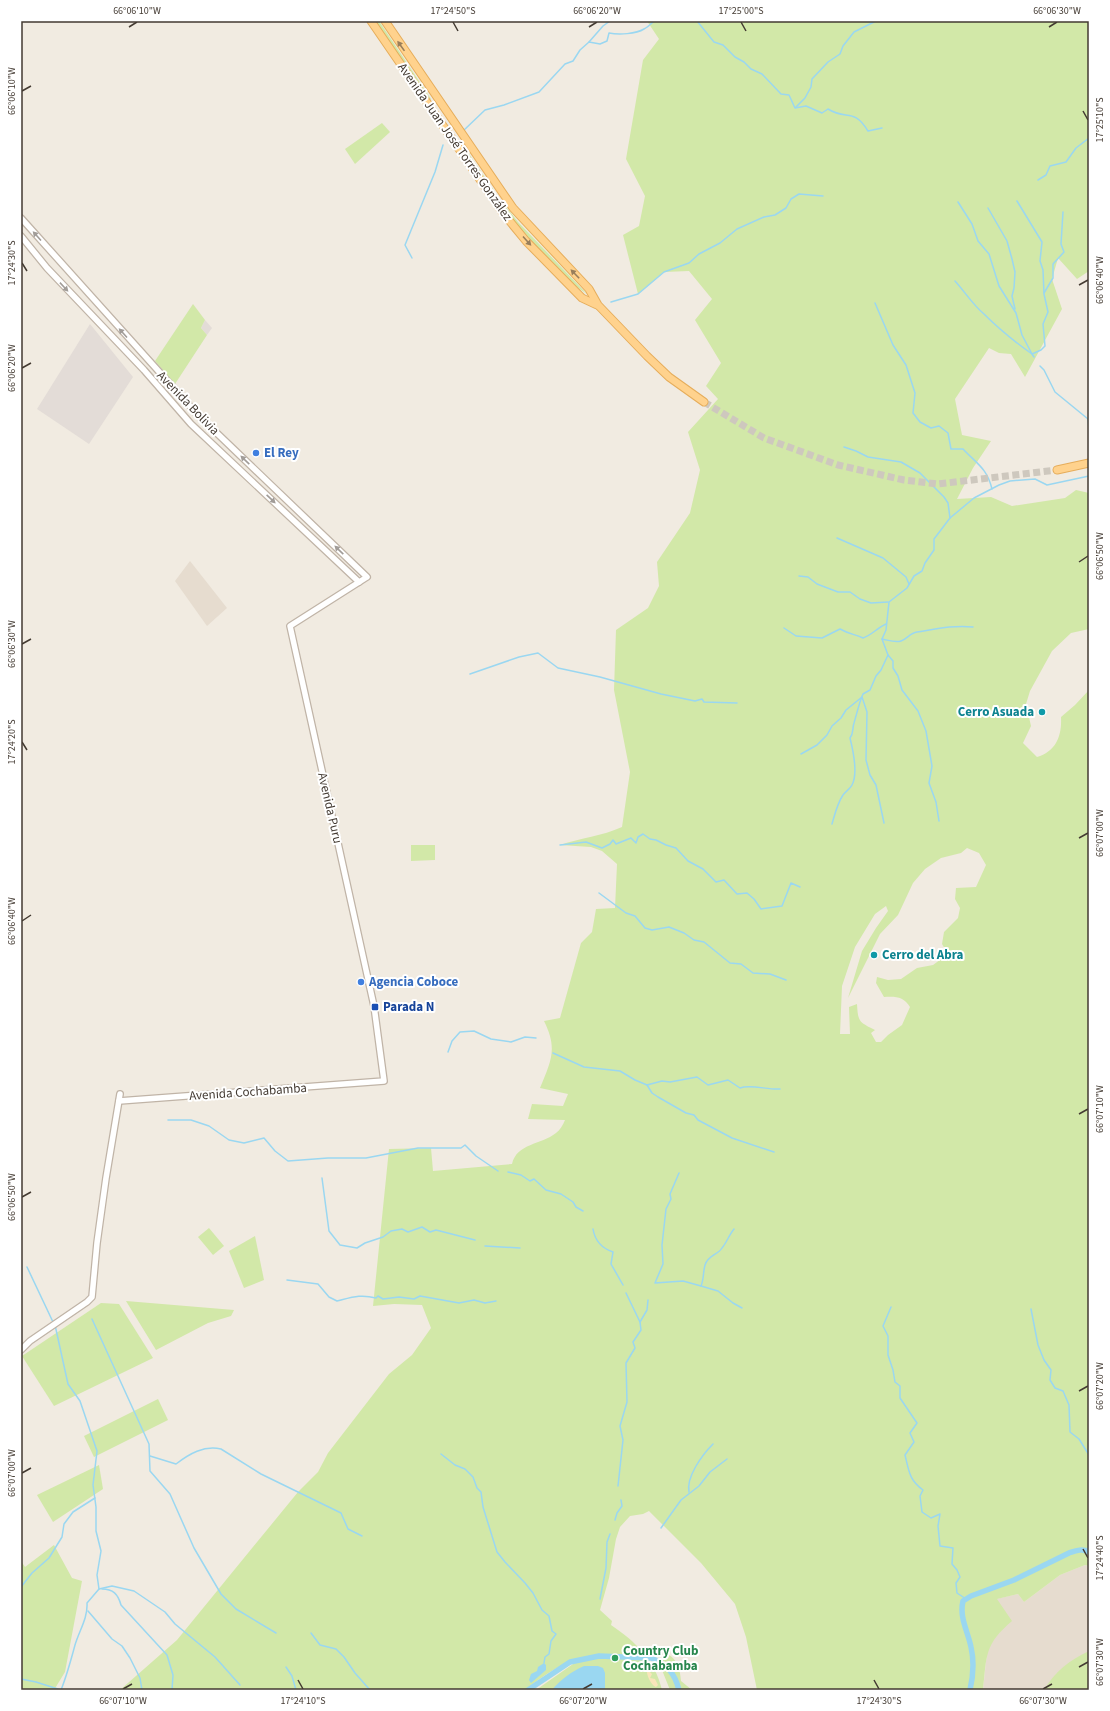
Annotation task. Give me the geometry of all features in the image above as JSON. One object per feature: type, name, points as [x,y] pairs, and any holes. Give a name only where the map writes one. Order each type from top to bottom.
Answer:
[{"type":"main road","name":"Avenida Juan José Torres González","points":[[371,21],[489,194],[526,241],[582,298],[598,305]]},
{"type":"main road","name":"Avenida Juan José Torres González","points":[[384,21],[513,208],[589,288],[598,305],[669,377],[704,402]]},
{"type":"main road","points":[[445,130],[455,124]]},
{"type":"main road","points":[[1057,470],[1089,463]]},
{"type":"street","name":"Avenida Bolivia","points":[[21,218],[198,415],[367,577]]},
{"type":"street","name":"Avenida Bolivia","points":[[21,236],[47,268],[144,370],[191,424],[359,582]]},
{"type":"street","name":"Avenida Puru","points":[[367,577],[290,626],[374,1006],[384,1081]]},
{"type":"street","name":"Avenida Cochabamba","points":[[119,1101],[384,1081]]},
{"type":"street","points":[[21,1350],[30,1341],[92,1297],[97,1243],[120,1094]]},
{"type":"shaded area","points":[[205,320],[212,328],[207,335],[201,328]]},
{"type":"shaded area","points":[[90,324],[133,377],[89,444],[37,409]]},
{"type":"shaded area","points":[[190,561],[227,608],[207,626],[175,581]]},
{"type":"shaded area","points":[[1085,1565],[1089,1566],[1089,1690],[983,1690],[987,1652],[994,1638],[1002,1630],[996,1599],[1018,1594],[1024,1602],[1060,1575]]},
{"type":"green space","points":[[374,21],[379,21],[431,99],[428,102]]},
{"type":"green space","points":[[647,21],[1089,21],[1089,271],[1077,279],[1058,258],[1052,279],[1062,309],[1025,377],[1011,354],[999,353],[989,348],[955,399],[962,435],[991,441],[973,468],[957,499],[991,497],[1012,506],[1065,498],[1076,490],[1089,493],[1089,629],[1071,633],[1052,651],[1030,691],[1026,704],[1031,726],[1023,743],[1037,757],[1049,751],[1059,736],[1061,717],[1089,690],[1089,1566],[1085,1565],[1060,1575],[1024,1602],[1018,1594],[997,1599],[1012,1621],[996,1637],[988,1651],[983,1690],[757,1690],[746,1637],[735,1604],[701,1563],[649,1511],[643,1514],[630,1516],[620,1527],[616,1539],[609,1578],[600,1610],[612,1621],[611,1625],[629,1638],[643,1653],[655,1670],[662,1690],[536,1690],[583,1657],[560,1666],[525,1690],[120,1690],[177,1640],[298,1492],[318,1472],[328,1453],[389,1374],[412,1355],[431,1328],[422,1305],[394,1304],[373,1306],[389,1149],[431,1148],[433,1171],[512,1164],[519,1152],[524,1148],[544,1140],[556,1133],[565,1120],[528,1119],[532,1104],[563,1106],[568,1094],[540,1088],[550,1062],[552,1047],[551,1039],[544,1021],[560,1018],[581,943],[592,932],[596,909],[615,908],[617,864],[602,851],[591,847],[560,845],[607,833],[622,827],[630,772],[614,690],[616,630],[648,608],[659,586],[657,562],[690,513],[700,470],[688,432],[718,399],[706,386],[721,363],[695,320],[712,299],[689,271],[664,272],[638,294],[623,235],[639,226],[645,196],[626,159],[643,60],[659,39]],"holes":[[[967,848],[979,853],[986,865],[976,887],[956,888],[955,899],[960,908],[958,918],[944,932],[942,944],[948,954],[933,965],[917,968],[901,979],[888,980],[877,977],[876,983],[884,997],[902,999],[910,1007],[902,1025],[881,1042],[876,1042],[871,1033],[875,1030],[860,1021],[857,1004],[849,1007],[850,1034],[840,1034],[842,986],[855,947],[875,914],[886,906],[888,911],[862,951],[848,998],[880,934],[898,915],[913,883],[925,869],[941,858],[961,853]]]},
{"type":"green space","points":[[382,123],[390,132],[355,164],[345,149]]},
{"type":"green space","points":[[467,151],[499,198],[518,222],[587,294],[571,283],[511,220],[463,154]]},
{"type":"green space","points":[[193,304],[205,320],[201,328],[207,335],[175,384],[155,361]]},
{"type":"green space","points":[[411,845],[435,845],[435,860],[411,861]]},
{"type":"green space","points":[[209,1228],[224,1246],[213,1255],[198,1237]]},
{"type":"green space","points":[[255,1236],[264,1280],[244,1288],[229,1251]]},
{"type":"green space","points":[[126,1301],[234,1310],[231,1316],[208,1323],[156,1350]]},
{"type":"green space","points":[[101,1303],[119,1304],[153,1358],[54,1406],[22,1356]]},
{"type":"green space","points":[[158,1399],[168,1420],[94,1457],[84,1436]]},
{"type":"green space","points":[[99,1465],[103,1489],[53,1522],[37,1495]]},
{"type":"green space","points":[[54,1545],[72,1578],[82,1581],[65,1672],[54,1690],[21,1690],[21,1561],[25,1567]]},
{"type":"green space","points":[[1089,1651],[1089,1690],[1044,1690],[1058,1672],[1076,1658]]},
{"type":"green space","points":[[663,1652],[675,1660],[679,1667],[681,1681],[692,1690],[670,1690],[660,1665]]},
{"type":"sand","points":[[647,1669],[652,1674],[650,1678],[655,1679],[658,1685],[656,1687],[649,1680]]},
{"type":"water","points":[[544,1663],[546,1665],[546,1670],[531,1683],[529,1680],[531,1674],[537,1671],[538,1667]]},
{"type":"water","points":[[584,1666],[598,1666],[603,1668],[605,1673],[605,1690],[552,1690],[566,1676]]},
{"type":"waterway","points":[[589,42],[603,26],[610,21]]},
{"type":"waterway","points":[[463,131],[485,110],[504,105],[539,92],[565,64],[573,61],[580,50],[589,42],[600,44],[607,41],[609,33],[622,34],[641,31],[654,21]]},
{"type":"waterway","points":[[697,21],[714,42],[723,45],[735,57],[744,62],[751,69],[762,74],[781,94],[789,95],[795,108],[806,106],[822,113],[828,109],[858,119],[868,131],[882,128]]},
{"type":"waterway","points":[[796,107],[805,98],[811,87],[812,79],[828,62],[840,54],[843,46],[854,32],[876,21]]},
{"type":"waterway","points":[[1038,180],[1046,175],[1050,166],[1066,162],[1076,148],[1089,138]]},
{"type":"waterway","points":[[412,258],[405,245],[435,172],[443,145]]},
{"type":"waterway","points":[[611,302],[638,294],[664,272],[689,263],[699,254],[720,243],[737,229],[764,217],[775,215],[786,208],[791,199],[799,194],[823,196]]},
{"type":"waterway","points":[[958,202],[972,224],[978,241],[989,254],[999,286],[1016,313],[1022,335],[1032,354],[1041,350],[1045,346],[1043,324],[1048,312],[1044,294],[1043,270],[1040,261],[1042,242],[1017,201]]},
{"type":"waterway","points":[[988,208],[1007,241],[1012,259],[1015,272],[1012,296],[1015,309]]},
{"type":"waterway","points":[[1044,293],[1053,278],[1053,264],[1064,252],[1061,244],[1063,212]]},
{"type":"waterway","points":[[955,281],[980,310],[1001,330],[1034,357]]},
{"type":"waterway","points":[[875,303],[893,345],[906,365],[915,393],[913,413],[920,422],[931,428],[939,426],[948,433],[951,449],[963,449],[984,471],[992,489]]},
{"type":"waterway","points":[[1040,366],[1044,370],[1055,392],[1088,419],[1089,429]]},
{"type":"waterway","points":[[844,447],[868,457],[901,462],[920,473],[944,497],[948,503],[950,518]]},
{"type":"waterway","points":[[939,821],[936,802],[929,783],[932,766],[926,731],[918,711],[902,690],[898,676],[893,668],[893,661],[888,655],[882,639],[886,630],[889,602],[907,588],[914,576],[922,571],[925,563],[934,550],[934,539],[950,518],[974,498],[1010,481],[1035,479],[1047,485],[1089,476]]},
{"type":"waterway","points":[[837,538],[883,558],[906,577],[909,584]]},
{"type":"waterway","points":[[799,576],[808,577],[817,584],[838,592],[850,592],[860,599],[871,603],[888,602]]},
{"type":"waterway","points":[[784,628],[796,636],[822,638],[840,629],[863,638],[886,624]]},
{"type":"waterway","points":[[882,639],[899,642],[917,632],[952,627],[973,627]]},
{"type":"waterway","points":[[470,674],[519,657],[538,653],[558,668],[600,677],[661,694],[695,701],[702,699],[704,702],[737,703]]},
{"type":"waterway","points":[[832,824],[839,802],[854,780],[854,762],[850,738],[860,701],[863,694],[870,690],[888,655]]},
{"type":"waterway","points":[[801,754],[817,745],[827,735],[832,726],[841,718],[846,710],[862,697],[867,712],[866,760],[870,775],[876,785],[884,823]]},
{"type":"waterway","points":[[560,845],[586,842],[602,848],[610,844],[613,840],[616,844],[631,838],[636,843],[638,837],[643,834],[650,839],[676,848],[688,861],[703,869],[716,882],[724,880],[737,894],[747,893],[754,899],[761,909],[782,906],[791,883],[800,887]]},
{"type":"waterway","points":[[599,893],[626,913],[635,916],[645,928],[652,930],[669,927],[684,933],[694,940],[704,942],[730,963],[741,964],[753,973],[770,974],[786,980]]},
{"type":"waterway","points":[[448,1052],[452,1041],[460,1032],[474,1031],[491,1039],[511,1042],[525,1037],[536,1038]]},
{"type":"waterway","points":[[553,1053],[584,1067],[620,1071],[647,1085],[662,1081],[670,1082],[697,1077],[708,1085],[728,1080],[740,1088],[749,1087],[780,1089]]},
{"type":"waterway","points":[[647,1085],[652,1093],[658,1097],[686,1113],[694,1115],[698,1120],[732,1138],[774,1152]]},
{"type":"waterway","points":[[168,1120],[191,1120],[209,1126],[229,1140],[244,1143],[264,1138],[275,1151],[288,1161],[328,1158],[366,1158],[418,1148],[461,1148],[465,1145],[476,1156],[498,1171]]},
{"type":"waterway","points":[[508,1172],[521,1175],[530,1181],[534,1179],[546,1190],[561,1194],[583,1211]]},
{"type":"waterway","points":[[679,1173],[670,1194],[671,1199],[666,1209],[662,1245],[663,1264],[655,1283],[683,1281],[701,1286],[706,1262],[720,1250],[734,1229]]},
{"type":"waterway","points":[[322,1178],[329,1231],[340,1245],[357,1248],[365,1243],[383,1237],[391,1231],[402,1229],[408,1232],[422,1227],[430,1232],[436,1230],[475,1240]]},
{"type":"waterway","points":[[593,1229],[599,1244],[613,1252],[611,1264],[623,1285]]},
{"type":"waterway","points":[[485,1246],[520,1248]]},
{"type":"waterway","points":[[27,1267],[53,1322]]},
{"type":"waterway","points":[[287,1280],[318,1284],[329,1297],[337,1301],[357,1296],[376,1298],[378,1296],[383,1299],[399,1297],[414,1299],[420,1296],[459,1303],[474,1300],[485,1303],[496,1301]]},
{"type":"waterway","points":[[701,1286],[718,1291],[742,1308]]},
{"type":"waterway","points":[[626,1293],[640,1322]]},
{"type":"waterway","points":[[618,1486],[623,1440],[620,1426],[627,1402],[626,1363],[635,1348],[633,1342],[641,1330],[640,1322],[647,1310],[648,1300]]},
{"type":"waterway","points":[[891,1307],[883,1326],[888,1336],[888,1355],[895,1382],[900,1386],[900,1398],[917,1423],[910,1433],[914,1442],[905,1455],[910,1475],[915,1483],[923,1490],[920,1496],[922,1512],[931,1518],[940,1514],[938,1526],[940,1546],[953,1548],[952,1564],[960,1577],[956,1583],[957,1593],[966,1599]]},
{"type":"waterway","points":[[1031,1309],[1038,1345],[1044,1360],[1051,1370],[1050,1380],[1055,1388],[1063,1391],[1069,1405],[1070,1432],[1079,1439],[1089,1455]]},
{"type":"waterway","points":[[92,1319],[149,1444],[150,1471],[170,1494],[194,1548],[221,1594],[236,1609],[276,1633]]},
{"type":"waterway","points":[[55,1325],[68,1384],[80,1401],[97,1451],[93,1485],[96,1507],[96,1531],[101,1551],[97,1575],[99,1589],[87,1603],[85,1619],[61,1690]]},
{"type":"waterway","points":[[689,1492],[692,1473],[704,1454],[713,1444]]},
{"type":"waterway","points":[[150,1456],[176,1464],[197,1451],[209,1448],[221,1449],[261,1474],[341,1513],[348,1529],[362,1536]]},
{"type":"waterway","points":[[441,1454],[455,1465],[465,1469],[473,1477],[477,1488],[481,1492],[483,1507],[497,1552],[525,1583],[533,1593],[542,1610],[549,1616],[552,1631],[556,1634],[551,1641],[549,1654],[545,1657],[544,1663]]},
{"type":"waterway","points":[[661,1528],[681,1500],[699,1486],[710,1472],[727,1459]]},
{"type":"waterway","points":[[21,1587],[32,1573],[49,1558],[62,1537],[64,1524],[73,1512],[95,1498]]},
{"type":"waterway","points":[[615,1520],[617,1513],[622,1506],[621,1500]]},
{"type":"waterway","points":[[600,1599],[606,1568],[607,1542],[610,1534]]},
{"type":"waterway","points":[[1086,1550],[1089,1547]]},
{"type":"waterway","points":[[970,1690],[973,1657],[963,1619],[963,1601],[971,1596],[1014,1580],[1069,1553],[1081,1550],[1089,1552]]},
{"type":"waterway","points":[[99,1589],[112,1586],[134,1591],[165,1612],[175,1624],[215,1657],[240,1685]]},
{"type":"waterway","points":[[102,1589],[109,1590],[114,1593],[121,1605],[167,1655],[173,1675],[172,1690]]},
{"type":"waterway","points":[[88,1611],[112,1639],[122,1646],[140,1678],[142,1690]]},
{"type":"waterway","points":[[311,1633],[320,1645],[336,1649],[370,1690]]},
{"type":"waterway","points":[[528,1690],[570,1662],[599,1656],[651,1658],[657,1660],[673,1674],[679,1690]]},
{"type":"waterway","points":[[286,1667],[292,1676],[296,1690]]},
{"type":"waterway","points":[[21,1679],[61,1690]]},
{"type":"tunnel","points":[[704,402],[764,438],[838,465],[904,480],[938,484],[1057,470]]},
{"type":"place","name":"El Rey","points":[[256,453]]},
{"type":"place","name":"Cerro Asuada","points":[[1042,712]]},
{"type":"place","name":"Cerro del Abra","points":[[874,955]]},
{"type":"place","name":"Agencia Coboce","points":[[361,982]]},
{"type":"place","name":"Parada N","points":[[375,1007]]},
{"type":"place","name":"Country Club Cochabamba","points":[[615,1658]]}]
